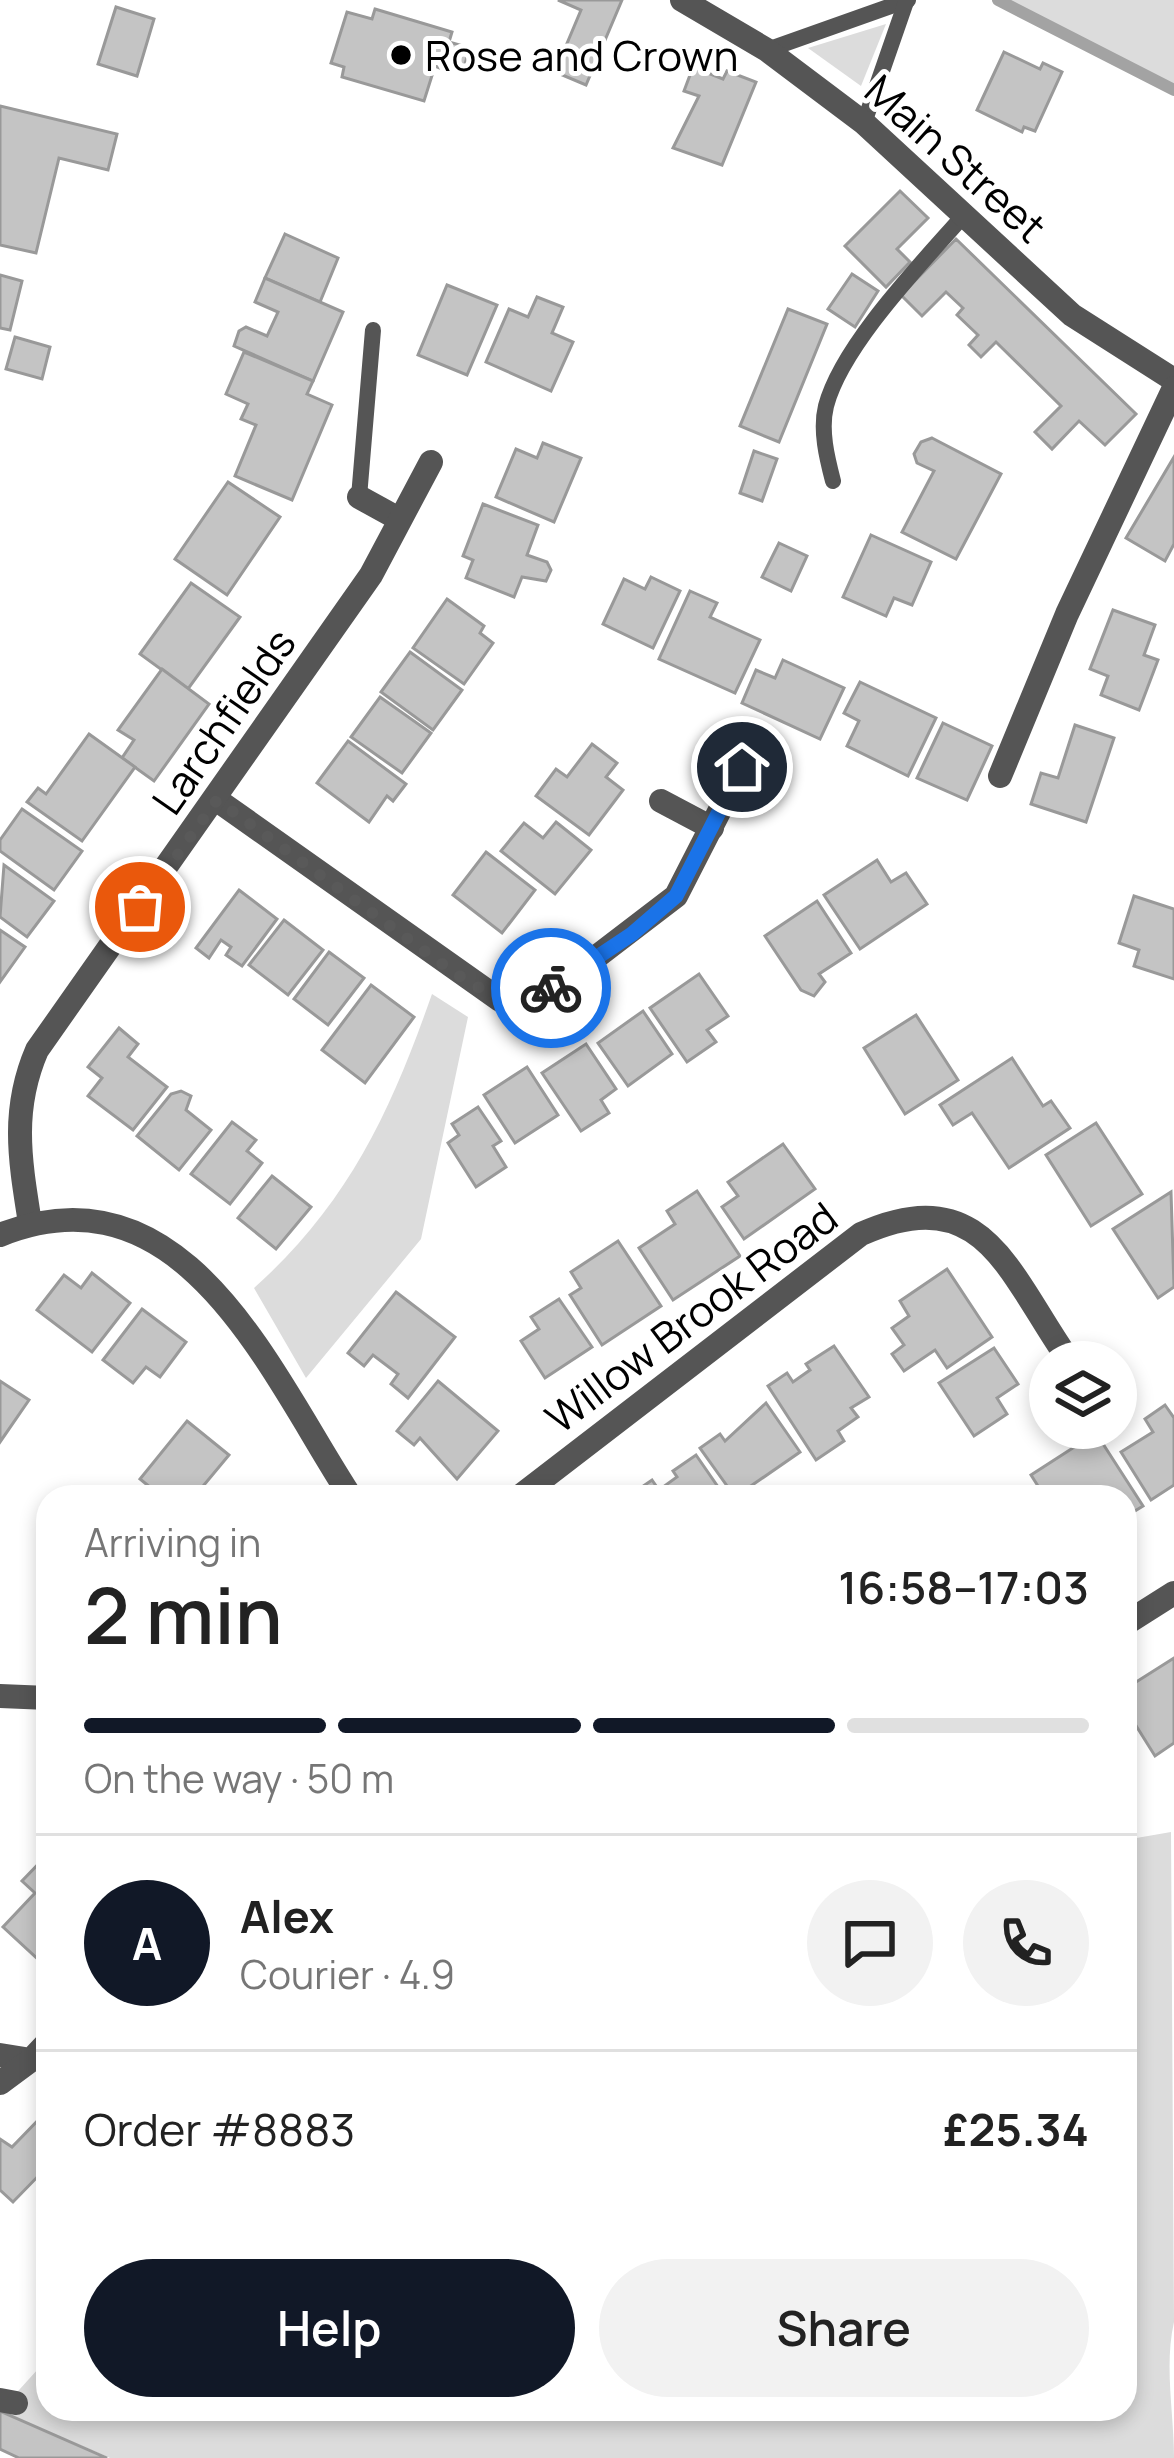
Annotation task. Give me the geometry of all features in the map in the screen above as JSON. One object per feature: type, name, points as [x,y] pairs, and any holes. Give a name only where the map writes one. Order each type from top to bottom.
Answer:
[{"type":"street","name":"Main Street","points":[[682,0],[717,9],[864,123],[1072,315],[1174,384]]},
{"type":"street","points":[[1000,776],[1067,614],[1174,384]]},
{"type":"street","name":"Larchfields","points":[[30,1223],[17,1141],[20,1089],[37,1050],[371,575],[430,462]]},
{"type":"street","points":[[359,497],[399,519]]},
{"type":"street","points":[[217,800],[456,974],[500,1000],[557,987],[676,896],[742,767]]},
{"type":"street","points":[[661,801],[712,828]]},
{"type":"street","name":"Willow Brook Road","points":[[534,1485],[861,1234],[893,1220],[928,1215],[974,1228],[1055,1341]]},
{"type":"street","points":[[0,1235],[30,1223],[78,1220],[124,1228],[202,1274],[245,1326],[344,1485]]},
{"type":"street","points":[[1137,1616],[1174,1593]]},
{"type":"street","points":[[0,1696],[36,1698]]},
{"type":"street","points":[[0,2055],[36,2051]]},
{"type":"street","points":[[0,2083],[36,2054]]},
{"type":"lane","points":[[767,50],[907,1]]},
{"type":"lane","points":[[864,123],[907,1]]},
{"type":"lane","points":[[832,481],[825,409],[837,380],[889,302],[964,215]]},
{"type":"lane","points":[[359,497],[373,330]]},
{"type":"shaded area","points":[[998,0],[1174,0],[1174,90]]},
{"type":"shaded area","points":[[886,24],[861,86],[808,48]]},
{"type":"shaded area","points":[[432,994],[468,1017],[421,1239],[306,1378],[254,1288],[316,1223],[363,1153],[400,1077]]},
{"type":"shaded area","points":[[1171,1832],[1174,2458],[110,2458],[0,2411],[36,2371],[36,2421],[1137,2421],[1137,1838]]},
{"type":"building","points":[[558,0],[622,0],[586,85],[555,72],[581,10]]},
{"type":"building","points":[[116,7],[154,19],[137,76],[98,64]]},
{"type":"building","name":"Rose and Crown","points":[[375,9],[452,32],[449,42],[470,48],[464,67],[444,61],[442,69],[435,66],[424,101],[342,77],[344,67],[331,63],[347,12],[372,19]]},
{"type":"building","points":[[1004,52],[1040,69],[1043,63],[1062,72],[1035,131],[1024,127],[1022,132],[977,110]]},
{"type":"building","points":[[693,67],[723,79],[727,71],[756,82],[722,165],[673,148],[699,96],[684,91]]},
{"type":"building","points":[[0,106],[117,134],[108,170],[59,158],[36,253],[0,245]]},
{"type":"building","points":[[900,191],[928,218],[897,249],[910,262],[886,287],[845,246]]},
{"type":"building","points":[[285,234],[338,258],[320,302],[265,278]]},
{"type":"building","points":[[956,239],[1136,414],[1105,445],[1079,421],[1052,449],[1035,432],[1061,406],[996,342],[981,357],[969,345],[978,335],[957,315],[963,308],[946,292],[922,316],[901,295]]},
{"type":"building","points":[[852,274],[878,291],[855,327],[828,309]]},
{"type":"building","points":[[0,275],[22,281],[10,330],[0,328]]},
{"type":"building","points":[[265,278],[343,312],[313,381],[234,346],[239,331],[246,327],[267,336],[278,312],[255,302]]},
{"type":"building","points":[[447,285],[497,305],[467,375],[418,355]]},
{"type":"building","points":[[537,297],[563,307],[552,333],[573,342],[551,391],[486,362],[509,309],[528,317]]},
{"type":"building","points":[[788,309],[827,324],[779,442],[740,426]]},
{"type":"building","points":[[15,337],[50,347],[42,379],[6,369]]},
{"type":"building","points":[[244,352],[313,381],[307,394],[332,405],[292,500],[235,476],[256,425],[241,419],[248,404],[226,394]]},
{"type":"building","points":[[932,438],[1001,474],[956,559],[902,532],[934,471],[917,463],[914,454],[921,442]]},
{"type":"building","points":[[543,443],[581,458],[554,522],[496,497],[516,449],[537,458]]},
{"type":"building","points":[[754,451],[777,459],[762,501],[740,493]]},
{"type":"building","points":[[1174,457],[1174,544],[1165,561],[1126,538]]},
{"type":"building","points":[[228,482],[280,517],[227,595],[175,559]]},
{"type":"building","points":[[483,504],[538,525],[527,555],[547,562],[551,570],[546,581],[522,577],[514,597],[466,578],[473,560],[463,556]]},
{"type":"building","points":[[871,535],[931,562],[912,605],[894,598],[886,616],[843,597]]},
{"type":"building","points":[[779,543],[807,556],[791,591],[762,577]]},
{"type":"building","points":[[651,577],[680,591],[653,648],[603,624],[624,579],[645,589]]},
{"type":"building","points":[[191,583],[240,617],[188,689],[140,654]]},
{"type":"building","points":[[690,591],[717,603],[710,617],[760,640],[735,693],[659,659]]},
{"type":"building","points":[[447,599],[484,626],[480,633],[493,643],[464,684],[413,648]]},
{"type":"building","points":[[1113,610],[1155,625],[1144,655],[1158,660],[1139,710],[1101,695],[1108,676],[1090,669]]},
{"type":"building","points":[[410,652],[462,690],[433,730],[381,692]]},
{"type":"building","points":[[783,660],[844,688],[820,739],[742,703],[756,670],[775,678]]},
{"type":"building","points":[[162,669],[209,704],[154,781],[122,758],[134,740],[118,730]]},
{"type":"building","points":[[860,682],[936,718],[908,776],[847,746],[859,721],[844,713]]},
{"type":"building","points":[[380,697],[431,733],[402,773],[351,737]]},
{"type":"building","points":[[943,723],[992,746],[967,800],[917,778]]},
{"type":"building","points":[[1075,725],[1114,738],[1086,822],[1031,804],[1041,773],[1058,778]]},
{"type":"building","points":[[89,734],[135,767],[82,841],[27,802],[38,788],[46,794]]},
{"type":"building","points":[[348,741],[406,784],[393,801],[387,796],[369,822],[317,783]]},
{"type":"building","points":[[592,744],[617,763],[606,777],[623,790],[589,835],[536,796],[556,769],[567,777]]},
{"type":"building","points":[[22,809],[82,851],[54,890],[0,851],[0,840]]},
{"type":"building","points":[[556,822],[591,850],[555,894],[501,851],[524,823],[543,838]]},
{"type":"building","points":[[486,852],[535,890],[502,933],[453,895]]},
{"type":"building","points":[[877,860],[891,882],[906,873],[927,904],[860,949],[824,895]]},
{"type":"building","points":[[4,865],[54,901],[27,937],[0,917]]},
{"type":"building","points":[[239,890],[277,919],[242,966],[226,955],[231,947],[221,940],[209,958],[196,948]]},
{"type":"building","points":[[1134,896],[1174,909],[1174,979],[1134,966],[1139,950],[1119,943]]},
{"type":"building","points":[[817,901],[851,953],[819,974],[825,982],[814,996],[801,990],[765,936]]},
{"type":"building","points":[[284,920],[323,950],[288,995],[249,965]]},
{"type":"building","points":[[0,930],[25,947],[0,982]]},
{"type":"building","points":[[329,952],[364,978],[328,1025],[294,999]]},
{"type":"building","points":[[699,974],[728,1016],[707,1030],[716,1042],[687,1062],[650,1008]]},
{"type":"building","points":[[371,985],[414,1017],[365,1083],[322,1050]]},
{"type":"building","points":[[643,1011],[672,1054],[628,1086],[598,1043]]},
{"type":"building","points":[[916,1015],[958,1080],[905,1114],[864,1048]]},
{"type":"building","points":[[119,1028],[138,1044],[128,1057],[167,1087],[133,1130],[88,1096],[102,1078],[88,1067]]},
{"type":"building","points":[[586,1044],[616,1089],[601,1100],[609,1113],[581,1131],[542,1073]]},
{"type":"building","points":[[1012,1058],[1043,1106],[1051,1101],[1070,1128],[1009,1168],[972,1113],[953,1125],[940,1105]]},
{"type":"building","points":[[527,1067],[558,1115],[515,1143],[484,1095]]},
{"type":"building","points":[[181,1091],[191,1096],[186,1110],[211,1130],[179,1170],[137,1136],[171,1094]]},
{"type":"building","points":[[478,1107],[501,1141],[493,1146],[506,1167],[476,1187],[448,1143],[459,1135],[452,1124]]},
{"type":"building","points":[[232,1122],[256,1140],[247,1151],[262,1163],[230,1204],[191,1174]]},
{"type":"building","points":[[1096,1123],[1142,1194],[1091,1226],[1046,1155]]},
{"type":"building","points":[[783,1144],[815,1189],[744,1239],[722,1207],[738,1196],[728,1182]]},
{"type":"building","points":[[272,1176],[311,1207],[276,1249],[238,1218]]},
{"type":"building","points":[[697,1191],[740,1256],[673,1300],[639,1248],[675,1224],[667,1211]]},
{"type":"building","points":[[1171,1192],[1174,1287],[1158,1298],[1113,1229]]},
{"type":"building","points":[[618,1241],[661,1306],[602,1345],[570,1295],[581,1288],[571,1272]]},
{"type":"building","points":[[947,1269],[992,1337],[947,1368],[935,1350],[904,1371],[892,1354],[904,1345],[892,1328],[909,1316],[900,1301]]},
{"type":"building","points":[[92,1273],[130,1303],[92,1352],[37,1310],[64,1275],[81,1288]]},
{"type":"building","points":[[396,1292],[455,1337],[408,1398],[391,1384],[398,1374],[373,1355],[364,1366],[348,1353]]},
{"type":"building","points":[[559,1299],[592,1347],[545,1378],[521,1341],[539,1329],[531,1317]]},
{"type":"building","points":[[142,1309],[186,1342],[160,1377],[146,1367],[133,1383],[103,1360]]},
{"type":"building","points":[[834,1346],[869,1397],[851,1408],[858,1417],[838,1431],[844,1441],[816,1460],[768,1386],[787,1373],[793,1382],[810,1370],[806,1364]]},
{"type":"building","points":[[994,1348],[1018,1384],[997,1398],[1007,1414],[974,1436],[939,1383]]},
{"type":"building","points":[[0,1381],[29,1400],[0,1442]]},
{"type":"building","points":[[438,1381],[498,1431],[457,1479],[420,1438],[414,1445],[397,1431]]},
{"type":"building","points":[[766,1403],[800,1452],[752,1485],[726,1485],[700,1448],[720,1434],[725,1441]]},
{"type":"building","points":[[1165,1405],[1174,1418],[1174,1485],[1151,1500],[1121,1452],[1137,1449],[1137,1442],[1153,1432],[1145,1419]]},
{"type":"building","points":[[187,1421],[229,1455],[204,1485],[147,1485],[140,1479]]},
{"type":"building","points":[[1071,1449],[1106,1449],[1129,1485],[1037,1485],[1031,1475]]},
{"type":"building","points":[[696,1455],[717,1485],[666,1485],[677,1477],[673,1471]]},
{"type":"building","points":[[1174,1658],[1174,1743],[1155,1756],[1137,1727],[1137,1681]]},
{"type":"building","points":[[36,1866],[36,1957],[3,1927],[35,1893],[22,1881]]},
{"type":"building","points":[[36,2122],[36,2178],[13,2202],[0,2190],[0,2139],[12,2147]]},
{"type":"building","points":[[0,2411],[107,2458],[19,2458],[0,2449]]},
{"type":"waterway","points":[[998,0],[1174,90]]},
{"type":"way so far","points":[[140,907],[217,800],[456,974],[500,1000],[551,988]]},
{"type":"place","name":"Rose and Crown","points":[[401,55]]},
{"type":"route","points":[[551,988],[632,934],[676,896],[742,767]]}]
